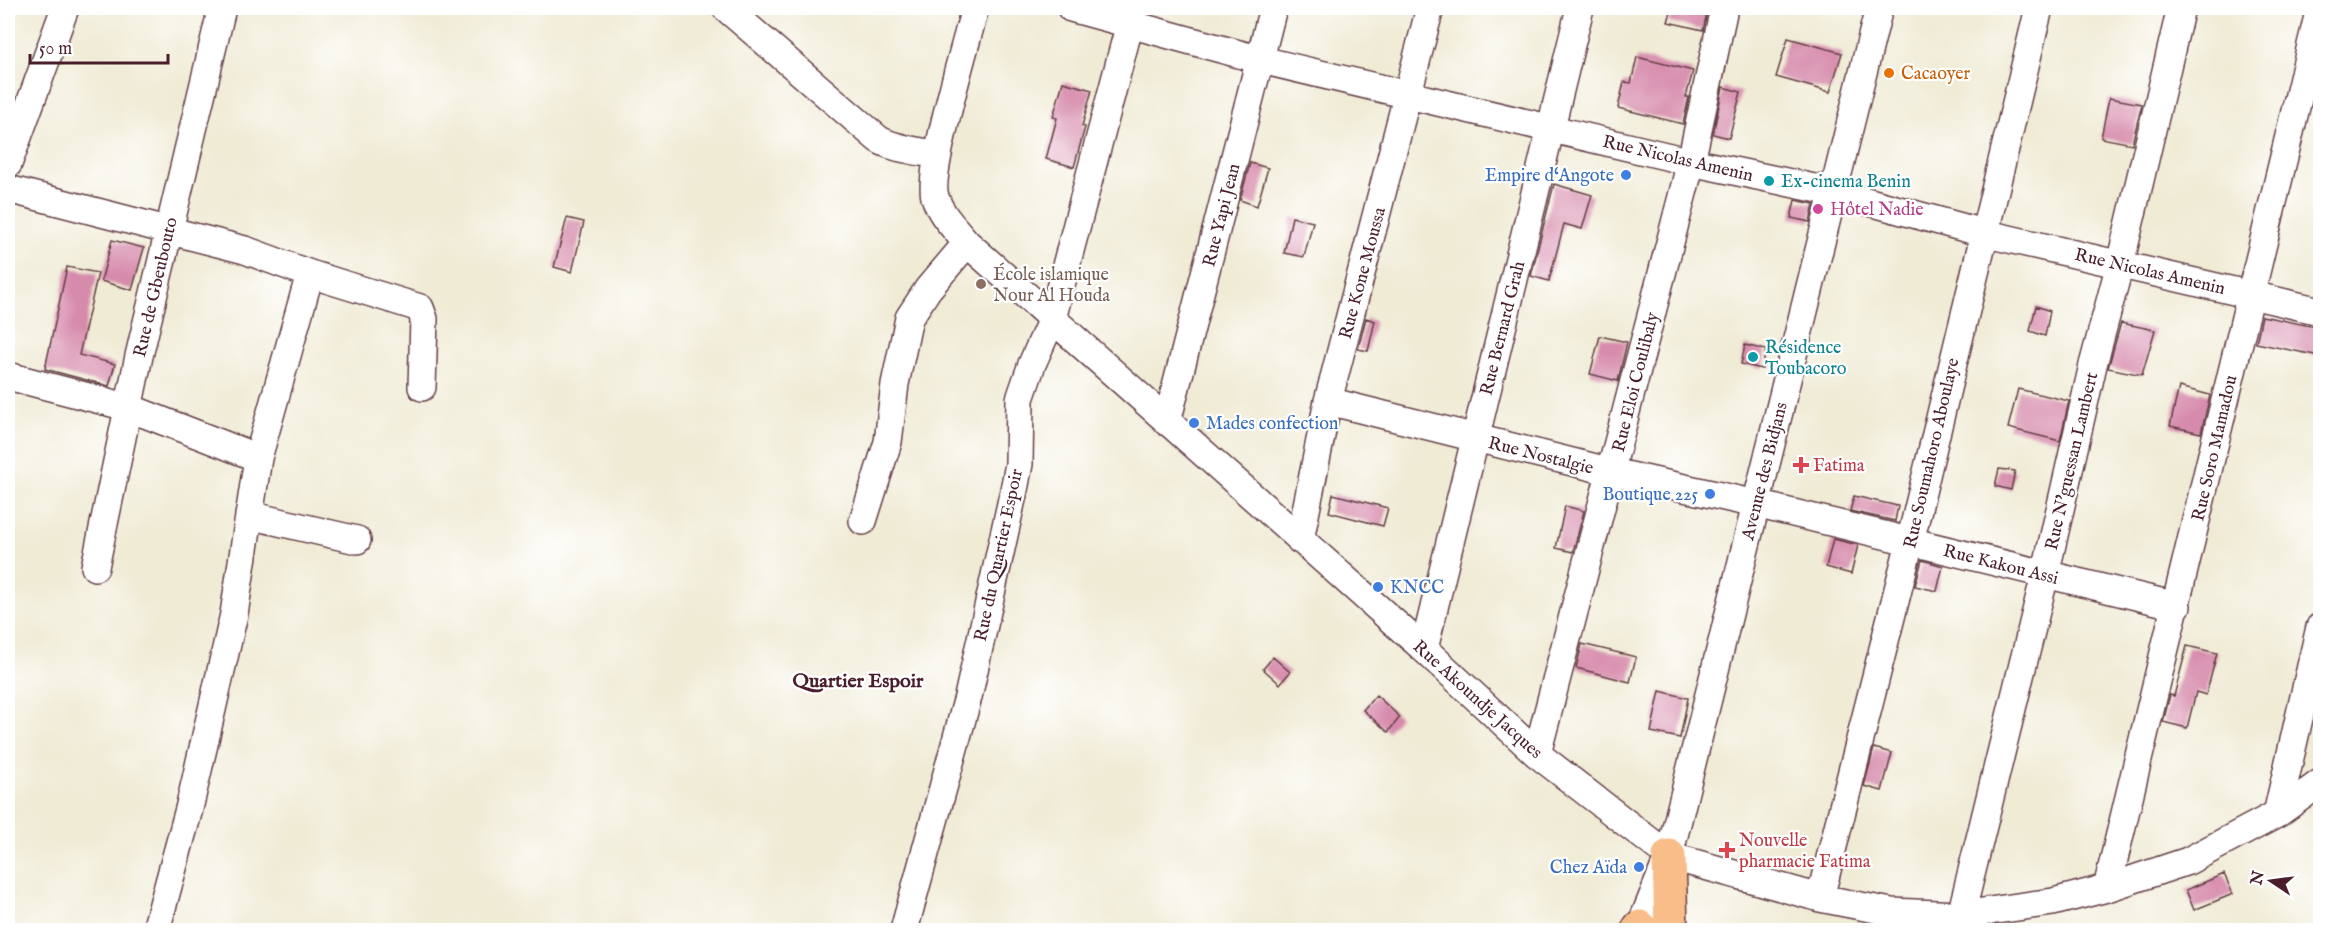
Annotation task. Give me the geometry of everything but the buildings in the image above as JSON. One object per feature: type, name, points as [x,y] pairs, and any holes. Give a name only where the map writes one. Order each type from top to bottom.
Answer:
[{"type":"main road","points":[[1647,930],[1669,856]]},
{"type":"street","points":[[8,164],[65,8]]},
{"type":"street","name":"Rue de Gbeubouto","points":[[95,567],[127,407],[222,8]]},
{"type":"street","points":[[726,8],[878,139],[894,147],[938,155]]},
{"type":"street","name":"Rue Akoundje Jacques","points":[[975,8],[938,155],[934,195],[943,216],[967,243],[1424,649],[1538,754],[1669,856],[1820,898],[1891,912],[1961,915],[2053,902],[2107,888],[2188,861],[2277,814],[2320,783]]},
{"type":"street","name":"Rue Nicolas Amenin","points":[[1071,8],[1133,16],[1261,60],[1691,162],[1833,192],[1983,233],[2320,311]]},
{"type":"street","name":"Rue Yapi Jean","points":[[1167,423],[1273,8]]},
{"type":"street","name":"Rue Kone Moussa","points":[[1300,540],[1328,401],[1430,8]]},
{"type":"street","name":"Rue Bernard Grah","points":[[1424,649],[1580,8]]},
{"type":"street","name":"Rue Eloi Coulibaly","points":[[1538,754],[1691,162],[1724,8]]},
{"type":"street","name":"Avenue des Bidjans","points":[[1669,856],[1879,8]]},
{"type":"street","name":"Rue Soumahoro Aboulaye","points":[[1820,898],[1910,542],[2038,8]]},
{"type":"street","name":"Rue N'guessan Lambert","points":[[1961,915],[2181,8]]},
{"type":"street","name":"Rue Soro Mamadou","points":[[2107,888],[2320,8]]},
{"type":"street","name":"Rue du Quartier Espoir","points":[[904,930],[968,697],[1011,501],[1019,464],[1020,399],[1032,364],[1052,319],[1133,16]]},
{"type":"street","points":[[8,189],[245,250],[310,274],[420,308],[424,320],[422,387]]},
{"type":"street","points":[[863,521],[888,442],[909,318],[928,289],[967,243]]},
{"type":"street","points":[[156,930],[189,808],[234,614],[258,458],[310,274]]},
{"type":"street","points":[[8,376],[127,407],[258,458]]},
{"type":"street","name":"Rue Nostalgie","points":[[1328,401],[1612,472],[1756,504]]},
{"type":"street","name":"Rue Kakou Assi","points":[[1756,504],[2177,606]]},
{"type":"street","points":[[249,515],[357,540]]},
{"type":"street","points":[[2277,814],[2320,627]]},
{"type":"place","name":"Cacaoyer","points":[[1889,73]]},
{"type":"place","name":"Empire d‘Angote","points":[[1626,175]]},
{"type":"place","name":"Ex-cinema Benin","points":[[1769,181]]},
{"type":"place","name":"Hôtel Nadie","points":[[1818,209]]},
{"type":"place","name":"École islamique Nour Al Houda","points":[[981,284]]},
{"type":"place","name":"Résidence Toubacoro","points":[[1753,357]]},
{"type":"place","name":"Mades confection","points":[[1194,423]]},
{"type":"place","name":"Fatima","points":[[1801,465]]},
{"type":"place","name":"Boutique 225","points":[[1710,494]]},
{"type":"place","name":"KNCC","points":[[1378,587]]},
{"type":"place","name":"Nouvelle pharmacie Fatima","points":[[1727,850]]},
{"type":"place","name":"Chez Aïda","points":[[1639,867]]},
{"type":"district","name":"Quartier Espoir","points":[[858,680]]}]
